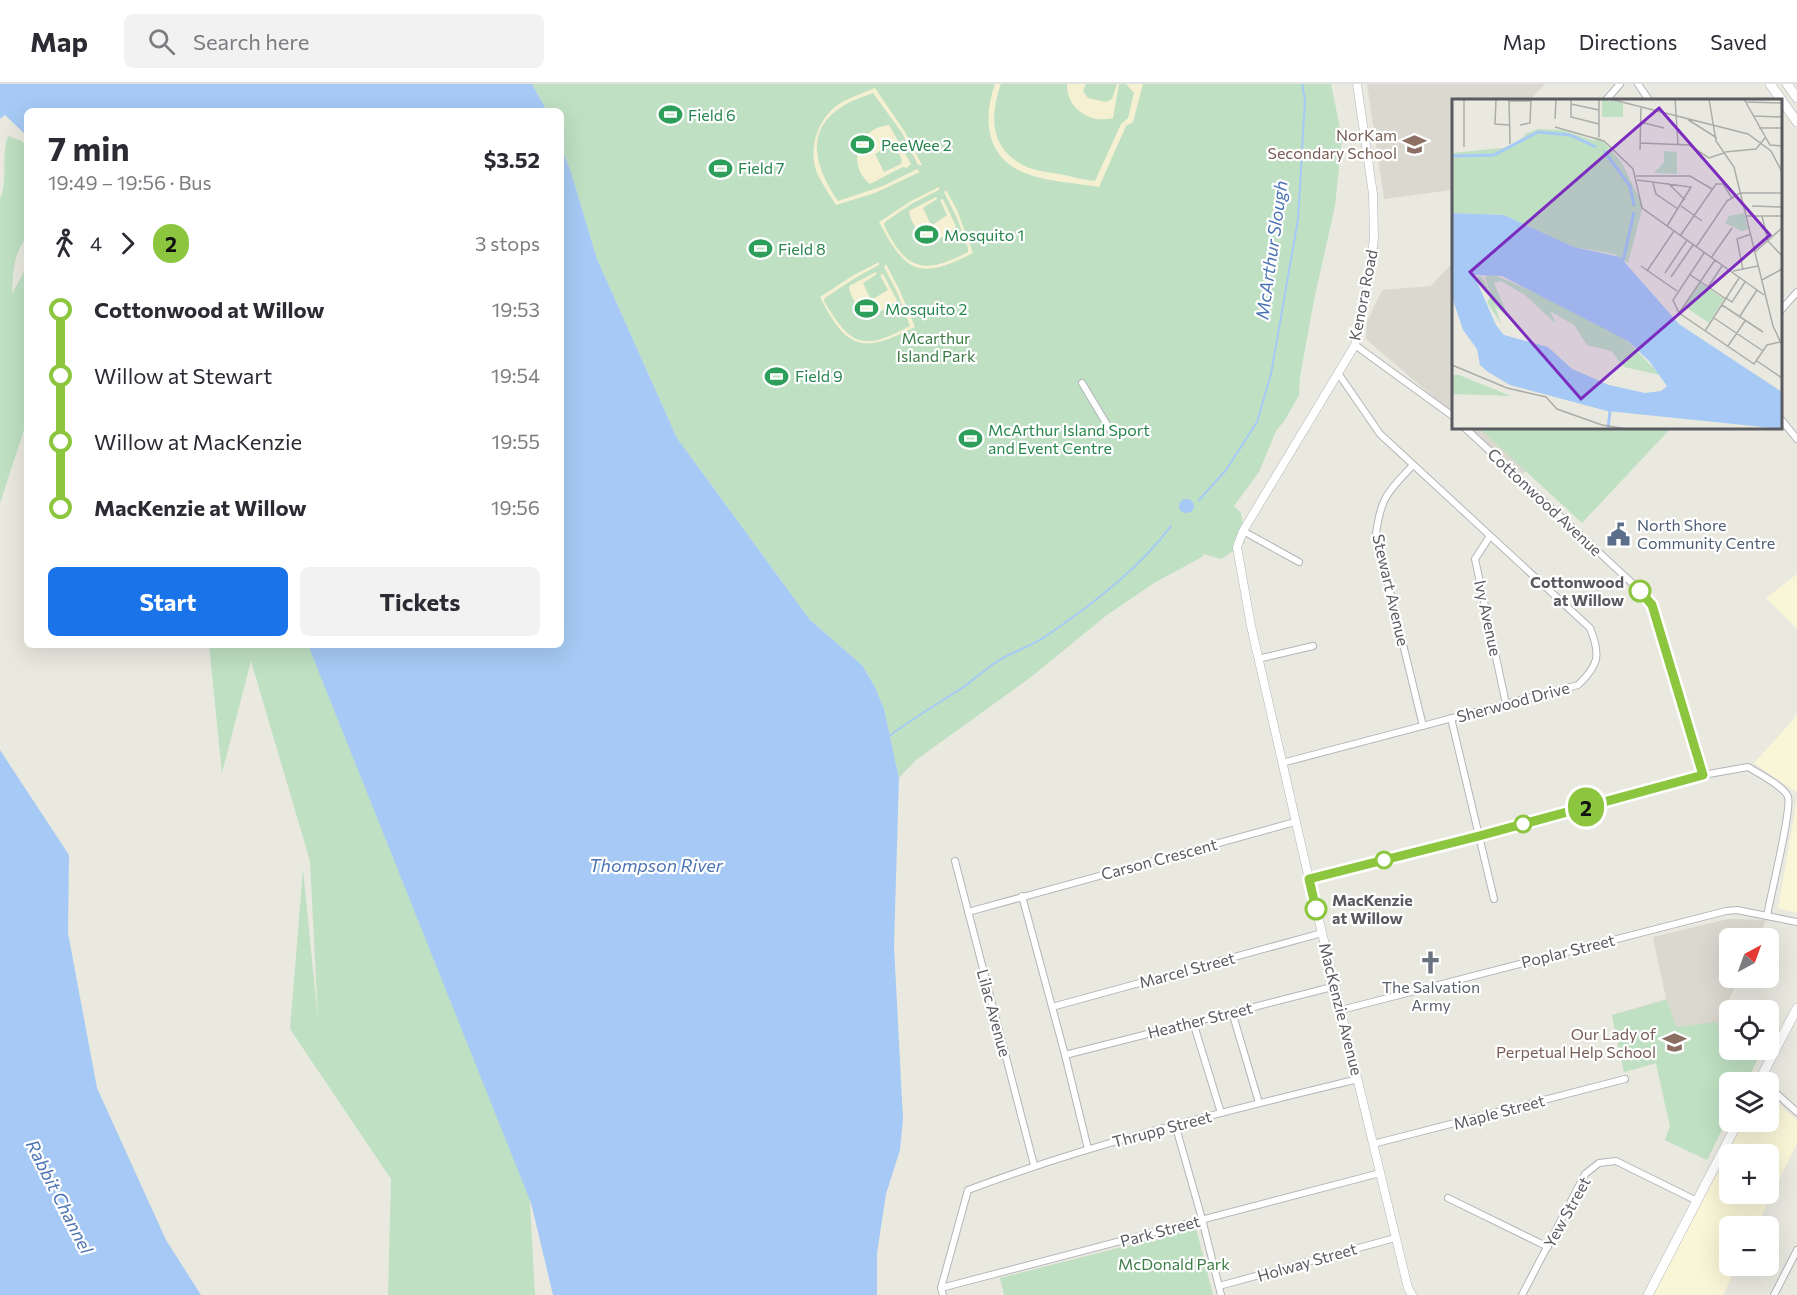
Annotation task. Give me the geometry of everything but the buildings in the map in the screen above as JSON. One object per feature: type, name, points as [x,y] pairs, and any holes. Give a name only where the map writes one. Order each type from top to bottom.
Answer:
[{"type":"main road","points":[[1770,84],[1781,99]]},
{"type":"main road","points":[[1787,84],[1797,98]]},
{"type":"main road","points":[[1782,101],[1797,122]]},
{"type":"main road","points":[[1768,1072],[1797,1008]]},
{"type":"main road","points":[[1648,1295],[1733,1132]]},
{"type":"street","name":"Kenora Road","points":[[1237,547],[1243,531],[1355,345],[1366,296],[1374,239],[1373,194],[1357,84]]},
{"type":"street","points":[[1607,99],[1620,84]]},
{"type":"street","points":[[1638,84],[1648,99]]},
{"type":"street","points":[[1782,309],[1797,292]]},
{"type":"street","points":[[1355,345],[1452,416]]},
{"type":"street","name":"Sherwood Drive","points":[[1282,763],[1578,684],[1592,672],[1596,660],[1597,646],[1590,628],[1380,434],[1338,373]]},
{"type":"street","points":[[1082,383],[1112,433]]},
{"type":"street","points":[[1782,421],[1797,440]]},
{"type":"street","name":"Cottonwood Avenue","points":[[1466,429],[1646,596],[1652,605],[1703,775]]},
{"type":"street","name":"Stewart Avenue","points":[[1413,465],[1386,495],[1379,511],[1376,534],[1423,726]]},
{"type":"street","points":[[1243,531],[1299,562]]},
{"type":"street","name":"Ivy Avenue","points":[[1490,536],[1475,559],[1506,704]]},
{"type":"street","name":"MacKenzie Avenue","points":[[1237,547],[1258,659],[1282,763],[1410,1293]]},
{"type":"street","points":[[1258,659],[1313,646]]},
{"type":"street","points":[[1451,718],[1494,899]]},
{"type":"street","points":[[1309,879],[1479,836],[1703,775],[1748,767],[1783,790],[1788,797],[1787,816],[1767,916]]},
{"type":"street","name":"Carson Crescent","points":[[968,912],[1296,822]]},
{"type":"street","name":"Lilac Avenue","points":[[955,861],[1034,1165]]},
{"type":"street","points":[[1022,896],[1088,1149]]},
{"type":"street","name":"Poplar Street","points":[[1341,1010],[1726,911],[1737,910],[1797,922]]},
{"type":"street","name":"Marcel Street","points":[[1052,1007],[1322,933]]},
{"type":"street","name":"Heather Street","points":[[1065,1055],[1336,986]]},
{"type":"street","points":[[1232,1012],[1259,1103]]},
{"type":"street","points":[[1193,1022],[1221,1113]]},
{"type":"street","name":"Thrupp Street","points":[[942,1291],[968,1190],[1034,1165],[1175,1124],[1358,1079]]},
{"type":"street","name":"Maple Street","points":[[1373,1144],[1625,1079]]},
{"type":"street","points":[[1779,1097],[1797,1112]]},
{"type":"street","points":[[1175,1124],[1221,1295]]},
{"type":"street","name":"Yew Street","points":[[1522,1295],[1585,1174],[1599,1163],[1616,1161],[1697,1201]]},
{"type":"street","name":"Park Street","points":[[942,1291],[1202,1219],[1380,1173]]},
{"type":"street","points":[[1448,1198],[1548,1247]]},
{"type":"street","name":"Holway Street","points":[[1219,1286],[1395,1238]]},
{"type":"street","points":[[1774,1295],[1797,1250]]},
{"type":"shaded area","name":"NorKam Secondary School","points":[[1367,84],[1545,84],[1531,99],[1452,99],[1452,190],[1384,199]]},
{"type":"shaded area","points":[[1452,263],[1452,413],[1366,339],[1367,322],[1382,290],[1431,286]]},
{"type":"shaded area","points":[[1470,429],[1564,429],[1523,474]]},
{"type":"shaded area","points":[[1797,574],[1797,629],[1766,598]]},
{"type":"shaded area","points":[[1797,713],[1797,793],[1754,763]]},
{"type":"shaded area","points":[[1797,799],[1797,913],[1778,908]]},
{"type":"shaded area","name":"Our Lady of Perpetual Help School","points":[[1728,919],[1766,920],[1763,928],[1719,928],[1719,988],[1735,988],[1729,1000],[1719,1000],[1719,1060],[1757,1060],[1751,1072],[1719,1072],[1721,1132],[1707,1160],[1665,1140],[1670,1126],[1656,1063],[1624,1072],[1612,1015],[1666,999],[1653,937]]},
{"type":"shaded area","points":[[1779,1104],[1797,1120],[1797,1143],[1779,1180],[1779,1144],[1727,1144],[1733,1132],[1779,1132]]},
{"type":"shaded area","points":[[1719,1159],[1719,1204],[1767,1204],[1761,1216],[1719,1216],[1719,1276],[1732,1276],[1723,1295],[1648,1295]]},
{"type":"green space","name":"Mcarthur Island Park","points":[[532,84],[1331,84],[1342,138],[1335,206],[1314,300],[1300,377],[1299,395],[1276,431],[1259,472],[1234,506],[1241,513],[1245,543],[1221,559],[1203,554],[1202,557],[1154,583],[1107,615],[1031,677],[916,760],[899,778],[884,709],[862,665],[810,620],[677,438],[597,259],[564,154],[564,108],[545,108]]},
{"type":"green space","points":[[8,136],[24,143],[24,241],[16,257],[12,294],[24,272],[24,430],[0,503],[0,199],[4,183]]},
{"type":"green space","points":[[1480,429],[1670,429],[1582,523]]},
{"type":"green space","points":[[209,648],[351,648],[522,1052],[535,1295],[388,1295],[391,1179],[290,1029],[303,869],[318,1020],[310,861],[251,661],[222,773]]},
{"type":"green space","points":[[1667,1000],[1676,1027],[1717,1022],[1719,1060],[1757,1060],[1751,1072],[1719,1072],[1721,1132],[1707,1160],[1665,1140],[1670,1126],[1656,1063],[1624,1072],[1612,1015]]},
{"type":"green space","name":"McDonald Park","points":[[1196,1228],[1213,1295],[1004,1295],[1000,1278]]},
{"type":"sand","points":[[995,84],[1001,84],[994,121],[999,142],[1006,152],[1015,160],[1031,168],[1095,181],[1121,124],[1128,118],[1134,93],[1126,84],[1143,84],[1133,122],[1126,126],[1099,187],[1030,175],[1010,165],[1000,156],[990,134],[989,122],[989,109]]},
{"type":"sand","points":[[1067,84],[1086,84],[1083,91],[1088,98],[1106,102],[1112,99],[1117,84],[1119,84],[1113,118],[1096,119],[1081,113],[1071,101]]},
{"type":"sand","points":[[875,88],[905,132],[922,165],[918,165],[902,133],[873,93],[843,106],[830,116],[822,127],[817,151],[824,177],[838,201],[883,186],[917,169],[920,172],[875,193],[836,205],[819,177],[814,163],[813,153],[817,132],[835,107]]},
{"type":"sand","points":[[889,125],[911,164],[907,168],[903,167],[870,184],[858,167],[857,157],[863,140],[878,128]],"holes":[[[891,144],[895,145],[902,160],[901,164],[884,172],[875,154]]]},
{"type":"sand","points":[[939,187],[939,190],[913,203],[884,225],[900,252],[918,264],[928,266],[939,264],[968,252],[957,218],[944,192],[946,190],[957,210],[973,253],[940,267],[927,269],[916,267],[898,253],[879,222],[911,201]]},
{"type":"sand","points":[[936,197],[937,199],[923,208],[930,223],[934,224],[947,215],[940,200],[943,199],[956,226],[942,237],[935,238],[921,233],[911,220],[909,211]]},
{"type":"sand","points":[[879,262],[879,265],[855,278],[825,298],[824,301],[842,327],[859,340],[880,339],[910,326],[897,292],[884,267],[886,264],[915,327],[882,341],[858,342],[848,337],[839,328],[820,297]]},
{"type":"sand","points":[[876,272],[877,274],[863,283],[870,298],[873,299],[888,290],[880,275],[883,274],[897,300],[883,310],[875,312],[868,311],[855,302],[849,286]]},
{"type":"water","points":[[0,84],[532,84],[545,108],[24,108],[24,133],[5,115],[0,119]]},
{"type":"water","name":"Thompson River","points":[[564,154],[597,259],[677,438],[810,620],[862,665],[884,709],[899,778],[894,946],[903,1119],[900,1150],[886,1194],[877,1253],[877,1295],[553,1295],[531,1203],[309,648],[564,648]]},
{"type":"water","name":"Rabbit Channel","points":[[0,750],[69,855],[68,933],[97,1088],[166,1240],[201,1295],[0,1295]]},
{"type":"waterway","name":"McArthur Slough","points":[[1199,500],[1226,470],[1257,422],[1271,374],[1298,219],[1305,100],[1302,84]]},
{"type":"waterway","points":[[888,737],[994,664],[1038,641],[1077,614],[1112,587],[1144,557],[1171,526]]},
{"type":"bus line","name":"2","points":[[1316,909],[1309,879],[1479,836],[1703,775],[1652,605],[1640,591]]},
{"type":"place","name":"Field 6","points":[[670,115]]},
{"type":"place","name":"NorKam Secondary School","points":[[1415,144]]},
{"type":"place","name":"PeeWee 2","points":[[863,145]]},
{"type":"place","name":"Field 7","points":[[720,168]]},
{"type":"place","name":"Mosquito 1","points":[[926,235]]},
{"type":"place","name":"Field 8","points":[[760,249]]},
{"type":"place","name":"Mosquito 2","points":[[867,309]]},
{"type":"place","name":"Field 9","points":[[777,376]]},
{"type":"place","name":"McArthur Island Sport and Event Centre","points":[[970,439]]},
{"type":"place","name":"North Shore Community Centre","points":[[1619,534]]},
{"type":"place","name":"Cottonwood at Willow","points":[[1640,591]]},
{"type":"place","name":"MacKenzie at Willow","points":[[1316,909]]},
{"type":"place","name":"The Salvation Army","points":[[1431,962]]},
{"type":"place","name":"Our Lady of Perpetual Help School","points":[[1674,1043]]}]
